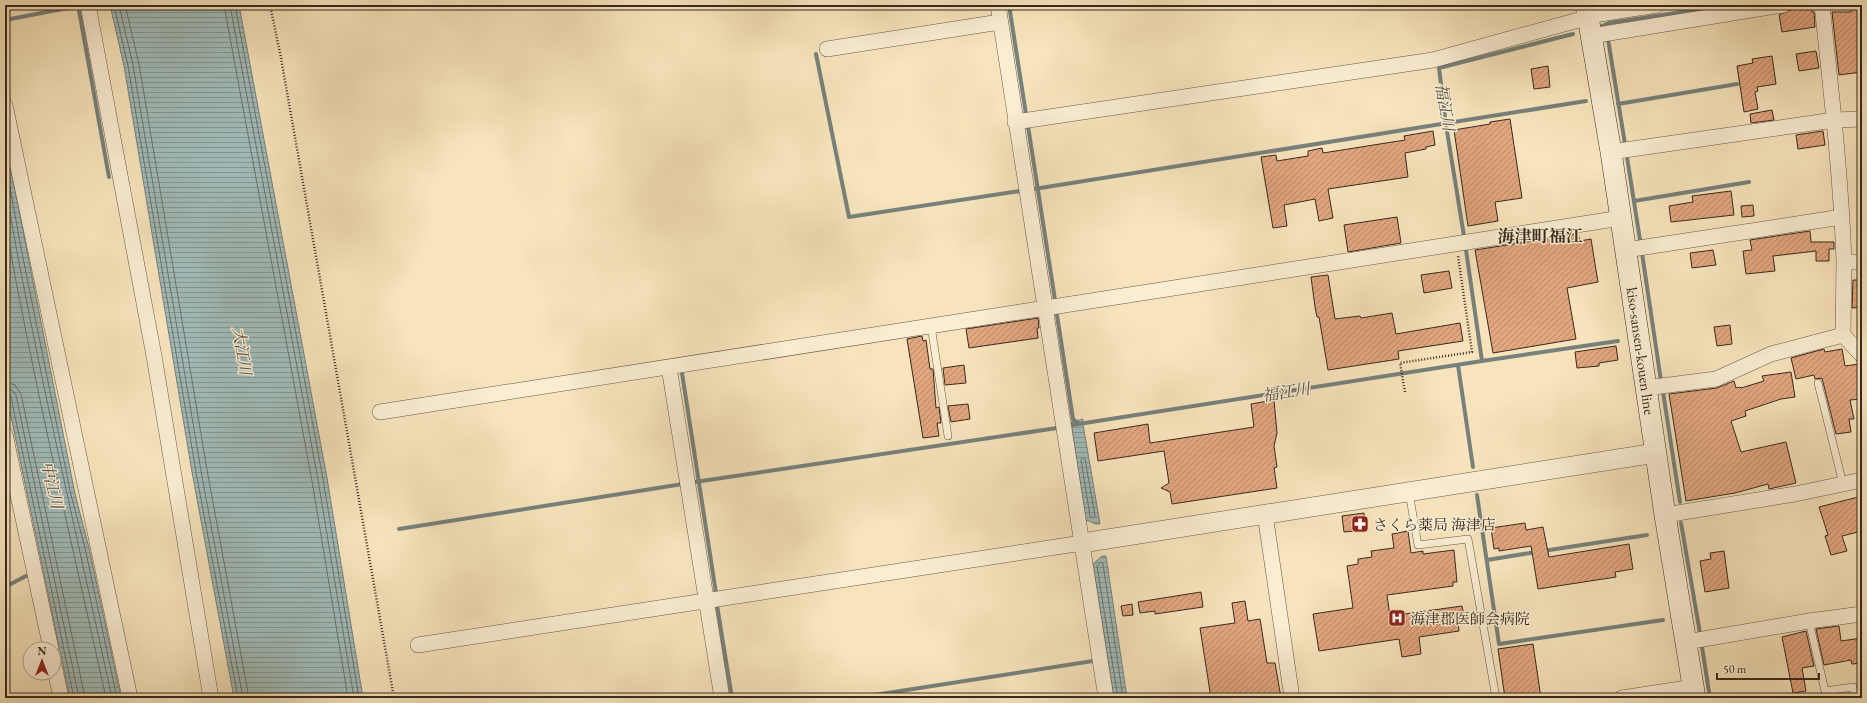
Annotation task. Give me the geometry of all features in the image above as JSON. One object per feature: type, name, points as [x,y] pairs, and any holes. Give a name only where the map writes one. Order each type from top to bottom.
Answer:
[{"type":"main road","name":"kiso-sansen-kouen line","points":[[1588,19],[1611,152],[1665,514],[1694,692]]},
{"type":"street","points":[[88,5],[154,356],[211,698]]},
{"type":"street","points":[[998,5],[1015,122],[1106,698]]},
{"type":"street","points":[[1015,122],[1433,60],[1588,19],[1658,5]]},
{"type":"street","points":[[1588,19],[1783,5]]},
{"type":"street","points":[[1822,5],[1842,216],[1844,262],[1843,335],[1862,355]]},
{"type":"street","points":[[827,49],[1000,22]]},
{"type":"street","points":[[5,106],[130,698]]},
{"type":"street","points":[[1611,152],[1834,120],[1862,119]]},
{"type":"street","points":[[1626,250],[1842,216]]},
{"type":"street","points":[[380,412],[1621,218]]},
{"type":"street","points":[[1844,262],[1862,262]]},
{"type":"street","points":[[1646,388],[1716,379],[1771,354],[1843,335]]},
{"type":"street","points":[[669,367],[722,698]]},
{"type":"street","points":[[5,434],[49,641]]},
{"type":"street","points":[[418,645],[1656,453]]},
{"type":"street","points":[[1665,514],[1795,494],[1862,480]]},
{"type":"street","points":[[1265,514],[1292,698]]},
{"type":"street","points":[[1686,642],[1809,620],[1862,614]]},
{"type":"street","points":[[57,681],[61,698]]},
{"type":"street","points":[[1622,698],[1694,692]]},
{"type":"lane","points":[[931,326],[948,436]]},
{"type":"lane","points":[[1818,383],[1843,484]]},
{"type":"lane","points":[[1409,491],[1418,545],[1468,539],[1496,698]]},
{"type":"lane","points":[[1809,620],[1825,691],[1852,687],[1855,698]]},
{"type":"path","points":[[270,5],[283,66],[394,698]]},
{"type":"path","points":[[1405,392],[1400,363],[1472,352],[1456,244]]},
{"type":"water","name":"大江川","points":[[110,5],[239,5],[327,478],[363,698],[234,698],[192,472],[124,66]]},
{"type":"water","name":"中江川","points":[[5,140],[75,494],[89,548],[121,698],[70,698],[62,660],[62,641],[58,641],[5,388]]},
{"type":"water","points":[[1083,419],[1100,524],[1086,520],[1071,422]]},
{"type":"water","points":[[1102,556],[1106,556],[1127,698],[1114,698],[1093,564]]},
{"type":"building","points":[[1811,7],[1812,12],[1814,12],[1815,27],[1782,32],[1779,15],[1790,10]]},
{"type":"building","points":[[1851,9],[1862,9],[1862,72],[1839,75],[1832,12],[1851,12]]},
{"type":"building","points":[[1816,51],[1819,68],[1799,71],[1796,54]]},
{"type":"building","points":[[1772,56],[1776,84],[1757,87],[1758,91],[1755,92],[1758,109],[1744,112],[1737,66],[1753,63],[1752,59]]},
{"type":"building","points":[[1548,66],[1550,87],[1534,89],[1531,69]]},
{"type":"building","points":[[1772,110],[1774,120],[1751,123],[1750,114]]},
{"type":"building","points":[[1510,119],[1522,198],[1495,202],[1498,221],[1468,226],[1454,130]]},
{"type":"building","points":[[1433,131],[1435,145],[1426,147],[1426,149],[1405,153],[1408,177],[1328,189],[1333,218],[1319,221],[1315,199],[1284,205],[1287,226],[1273,228],[1261,157],[1276,155],[1277,161],[1308,156],[1308,151],[1322,148],[1323,153],[1405,140],[1404,136]]},
{"type":"building","points":[[1823,131],[1825,145],[1798,149],[1796,135]]},
{"type":"building","points":[[1731,191],[1734,215],[1671,222],[1669,206],[1693,202],[1692,196]]},
{"type":"building","points":[[1753,205],[1754,216],[1742,217],[1741,206]]},
{"type":"building","points":[[1397,217],[1401,243],[1348,252],[1344,225]]},
{"type":"building","points":[[1810,231],[1811,242],[1834,242],[1834,249],[1829,249],[1829,261],[1816,261],[1816,251],[1773,256],[1775,271],[1746,274],[1743,251],[1752,250],[1750,240]]},
{"type":"building","points":[[1578,234],[1580,241],[1591,239],[1598,282],[1567,288],[1576,339],[1493,353],[1475,250]]},
{"type":"building","points":[[1713,250],[1716,265],[1692,268],[1690,253]]},
{"type":"building","points":[[1449,271],[1452,288],[1424,293],[1421,275]]},
{"type":"building","points":[[1328,275],[1335,319],[1360,316],[1361,318],[1392,313],[1396,334],[1460,323],[1463,341],[1398,351],[1399,359],[1328,370],[1319,317],[1317,317],[1315,307],[1311,277]]},
{"type":"building","points":[[1853,280],[1862,280],[1862,307],[1852,308]]},
{"type":"building","points":[[1038,318],[1038,338],[969,348],[966,329]]},
{"type":"building","points":[[1730,325],[1732,344],[1717,346],[1714,327]]},
{"type":"building","points":[[922,336],[923,341],[926,340],[930,369],[933,369],[936,408],[939,407],[941,423],[937,423],[939,436],[923,438],[907,339]]},
{"type":"building","points":[[1616,346],[1618,360],[1599,363],[1599,366],[1577,368],[1575,352]]},
{"type":"building","points":[[1824,349],[1825,352],[1842,349],[1845,366],[1859,364],[1862,399],[1850,400],[1854,419],[1849,419],[1851,432],[1836,434],[1822,378],[1815,379],[1814,375],[1796,379],[1791,358]]},
{"type":"building","points":[[964,365],[966,383],[945,385],[943,368]]},
{"type":"building","points":[[1791,372],[1795,397],[1781,399],[1745,411],[1746,416],[1731,421],[1741,452],[1786,442],[1796,483],[1769,489],[1768,484],[1735,493],[1686,501],[1669,394],[1717,388],[1734,381],[1736,388],[1741,388],[1764,381],[1762,376]]},
{"type":"building","points":[[1274,400],[1277,433],[1274,446],[1277,467],[1274,468],[1277,488],[1172,504],[1170,492],[1161,488],[1169,483],[1164,451],[1098,461],[1094,433],[1148,424],[1150,443],[1254,427],[1251,404]]},
{"type":"building","points":[[968,404],[970,419],[951,422],[948,406]]},
{"type":"building","points":[[1862,496],[1862,531],[1842,536],[1847,551],[1831,555],[1825,536],[1828,535],[1819,507]]},
{"type":"building","name":"さくら薬局 海津店","points":[[1364,513],[1366,530],[1344,532],[1342,516]]},
{"type":"building","points":[[1525,523],[1526,530],[1543,527],[1549,557],[1629,544],[1633,569],[1615,572],[1616,577],[1538,589],[1531,546],[1499,551],[1499,548],[1494,549],[1491,528]]},
{"type":"building","points":[[1408,531],[1411,553],[1423,551],[1423,554],[1454,550],[1457,582],[1453,582],[1453,586],[1387,595],[1390,616],[1462,606],[1465,621],[1458,622],[1459,631],[1419,637],[1421,654],[1402,657],[1399,639],[1319,651],[1313,614],[1353,608],[1347,566],[1358,564],[1358,559],[1372,557],[1371,551],[1394,548],[1392,534]]},
{"type":"building","points":[[1724,551],[1729,588],[1705,592],[1700,561],[1711,559],[1710,553]]},
{"type":"building","points":[[1201,592],[1203,607],[1155,614],[1155,611],[1140,613],[1138,602]]},
{"type":"building","points":[[1245,601],[1248,621],[1260,619],[1267,663],[1275,663],[1281,698],[1211,698],[1200,628],[1235,623],[1232,603]]},
{"type":"building","points":[[1132,604],[1133,615],[1123,616],[1121,606]]},
{"type":"building","points":[[1839,626],[1841,641],[1862,638],[1862,663],[1852,664],[1851,660],[1824,665],[1816,629]]},
{"type":"building","points":[[1806,631],[1814,666],[1802,668],[1806,691],[1793,693],[1782,637]]},
{"type":"building","points":[[1533,644],[1541,698],[1505,698],[1498,649]]},
{"type":"waterway","points":[[78,5],[109,177]]},
{"type":"waterway","points":[[1009,5],[1026,114]]},
{"type":"waterway","name":"福江川","points":[[1600,27],[1609,23],[1729,5]]},
{"type":"waterway","points":[[5,20],[78,6]]},
{"type":"waterway","name":"福江川","points":[[1464,236],[1446,125],[1439,68],[1573,34]]},
{"type":"waterway","points":[[1608,39],[1625,144]]},
{"type":"waterway","points":[[816,54],[849,217],[1020,191]]},
{"type":"waterway","points":[[1618,104],[1737,84]]},
{"type":"waterway","points":[[1034,189],[1586,101]]},
{"type":"waterway","points":[[1028,126],[1055,300]]},
{"type":"waterway","points":[[1627,157],[1640,240]]},
{"type":"waterway","points":[[1634,201],[1749,182]]},
{"type":"waterway","name":"福江川","points":[[1072,425],[1482,361],[1466,250]]},
{"type":"waterway","points":[[1642,253],[1661,381]]},
{"type":"waterway","points":[[1057,315],[1073,419],[1079,424]]},
{"type":"waterway","points":[[1482,361],[1618,341]]},
{"type":"waterway","points":[[1458,365],[1473,467]]},
{"type":"waterway","points":[[682,373],[716,593]]},
{"type":"waterway","points":[[1663,392],[1680,502]]},
{"type":"waterway","points":[[695,482],[1057,428]]},
{"type":"waterway","points":[[399,529],[683,484]]},
{"type":"waterway","points":[[1477,495],[1499,644],[1663,620]]},
{"type":"waterway","points":[[1681,523],[1700,633]]},
{"type":"waterway","points":[[1543,551],[1647,535]]},
{"type":"waterway","points":[[1487,560],[1536,552]]},
{"type":"waterway","points":[[5,587],[26,576]]},
{"type":"waterway","points":[[717,605],[732,698]]},
{"type":"waterway","points":[[1702,647],[1710,698]]},
{"type":"waterway","points":[[855,698],[1093,661]]},
{"type":"place","name":"さくら薬局 海津店","points":[[1360,524]]},
{"type":"place","name":"海津郡医師会病院","points":[[1397,618]]},
{"type":"district","name":"海津町福江","points":[[1540,236]]}]
